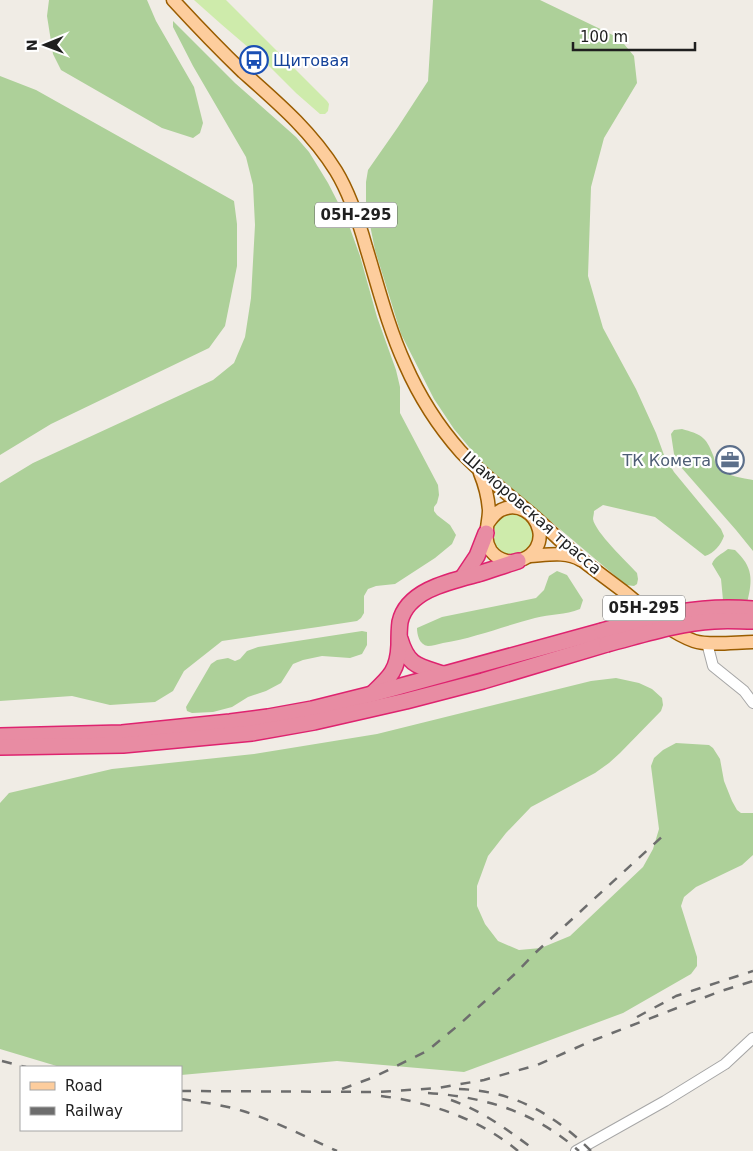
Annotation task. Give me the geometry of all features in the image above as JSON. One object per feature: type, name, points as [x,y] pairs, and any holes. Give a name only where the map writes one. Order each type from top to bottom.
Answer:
[{"type":"highway","name":"05Н-295","points":[[464,577],[477,556],[487,528]]},
{"type":"highway","points":[[372,694],[387,680],[395,668],[400,621],[405,609],[421,593],[451,581],[524,559]]},
{"type":"highway","points":[[0,748],[123,745],[252,733],[314,722],[406,701],[483,680],[671,612],[711,608],[753,609]]},
{"type":"highway","points":[[0,736],[122,733],[268,717],[372,694],[443,674],[605,637],[693,623],[753,621]]},
{"type":"highway","points":[[399,637],[406,655],[413,663],[443,674]]},
{"type":"main road","name":"Шаморовская трасса","points":[[173,0],[218,47],[282,106],[324,152],[338,174],[358,218],[390,326],[404,363],[422,398],[442,428],[461,451],[489,479],[586,562],[670,628],[695,641],[707,643]]},
{"type":"main road","name":"05Н-295","points":[[479,468],[488,498],[486,542],[495,555],[502,560],[510,562],[560,554],[586,562]]},
{"type":"main road","points":[[487,528],[494,515],[502,510],[512,507],[521,508],[530,513]]},
{"type":"main road","name":"05Н-295","points":[[524,559],[537,547],[540,535],[538,523],[530,513]]},
{"type":"main road","name":"05Н-295","points":[[707,643],[753,642]]},
{"type":"street","points":[[707,643],[712,666],[744,691],[753,703]]},
{"type":"street","points":[[576,1151],[665,1101],[725,1064],[753,1038]]},
{"type":"green space","points":[[49,0],[147,0],[156,21],[194,87],[203,123],[200,133],[193,138],[162,128],[61,70],[53,54],[47,16]]},
{"type":"green space","points":[[194,0],[226,0],[327,101],[329,104],[328,111],[325,114],[320,114],[263,60]]},
{"type":"green space","points":[[433,0],[540,0],[619,38],[634,56],[637,83],[604,138],[591,187],[588,276],[603,328],[636,389],[664,455],[674,472],[721,529],[724,536],[717,548],[705,556],[655,517],[603,505],[594,511],[593,519],[595,525],[619,555],[637,573],[637,584],[634,586],[626,585],[484,465],[454,429],[434,399],[401,334],[375,250],[366,205],[366,182],[368,170],[428,81]]},
{"type":"green space","points":[[173,21],[235,83],[296,137],[309,152],[328,183],[347,220],[360,256],[377,317],[396,370],[400,387],[400,413],[438,485],[439,495],[434,511],[450,525],[456,535],[452,544],[435,558],[395,584],[368,589],[364,596],[364,613],[357,621],[222,641],[184,671],[173,691],[155,702],[110,705],[72,696],[0,701],[0,483],[33,463],[213,380],[234,363],[245,337],[251,298],[255,225],[253,185],[246,157],[193,66],[173,27]]},
{"type":"green space","points":[[0,76],[36,90],[234,201],[237,224],[237,266],[225,326],[209,348],[51,424],[0,455]]},
{"type":"green space","points":[[682,429],[698,434],[705,440],[719,469],[731,475],[753,480],[753,551],[680,466],[674,454],[671,434],[674,430]]},
{"type":"green space","points":[[513,513],[528,519],[534,534],[528,549],[513,555],[498,549],[492,534],[498,519]]},
{"type":"green space","points":[[728,549],[735,550],[748,568],[751,580],[747,603],[725,603],[723,600],[721,579],[712,564],[716,557]]},
{"type":"green space","points":[[557,571],[567,575],[583,600],[580,609],[535,618],[431,646],[422,644],[419,639],[417,628],[442,617],[536,598],[544,590],[549,576]]},
{"type":"green space","points":[[362,631],[367,632],[367,645],[362,654],[350,658],[322,656],[303,660],[293,664],[281,683],[266,691],[248,697],[232,707],[213,712],[192,713],[187,711],[186,707],[211,664],[217,660],[228,658],[235,661],[240,659],[247,651],[258,647]]},
{"type":"green space","points":[[616,678],[639,683],[652,689],[662,698],[663,705],[661,711],[609,763],[595,773],[531,807],[506,833],[488,856],[477,886],[477,906],[485,924],[498,941],[519,950],[541,948],[570,936],[643,867],[653,849],[659,829],[651,766],[654,758],[663,750],[676,743],[709,745],[720,759],[724,781],[737,810],[741,813],[753,813],[753,855],[742,865],[696,887],[684,897],[681,906],[697,957],[697,966],[691,974],[623,1013],[464,1072],[337,1061],[182,1075],[182,1066],[57,1066],[0,1049],[0,803],[9,793],[112,769],[254,754],[377,734],[591,681]]},
{"type":"railway","points":[[342,1089],[374,1077],[427,1051],[517,972],[534,954],[665,834]]},
{"type":"railway","points":[[637,1017],[676,996],[753,971]]},
{"type":"railway","points":[[182,1091],[378,1092],[438,1088],[484,1080],[537,1065],[594,1040],[721,991],[753,981]]},
{"type":"railway","points":[[2,1061],[22,1066]]},
{"type":"railway","points":[[459,1089],[497,1094],[531,1106],[562,1126],[591,1151]]},
{"type":"railway","points":[[428,1093],[470,1098],[509,1109],[545,1126],[579,1151]]},
{"type":"railway","points":[[381,1096],[417,1103],[471,1121],[518,1151]]},
{"type":"railway","points":[[182,1099],[220,1105],[255,1115],[337,1151]]},
{"type":"railway","points":[[451,1100],[485,1116],[536,1151]]},
{"type":"place","name":"Щитовая","points":[[254,60]]},
{"type":"place","name":"ТК Комета","points":[[730,460]]}]
